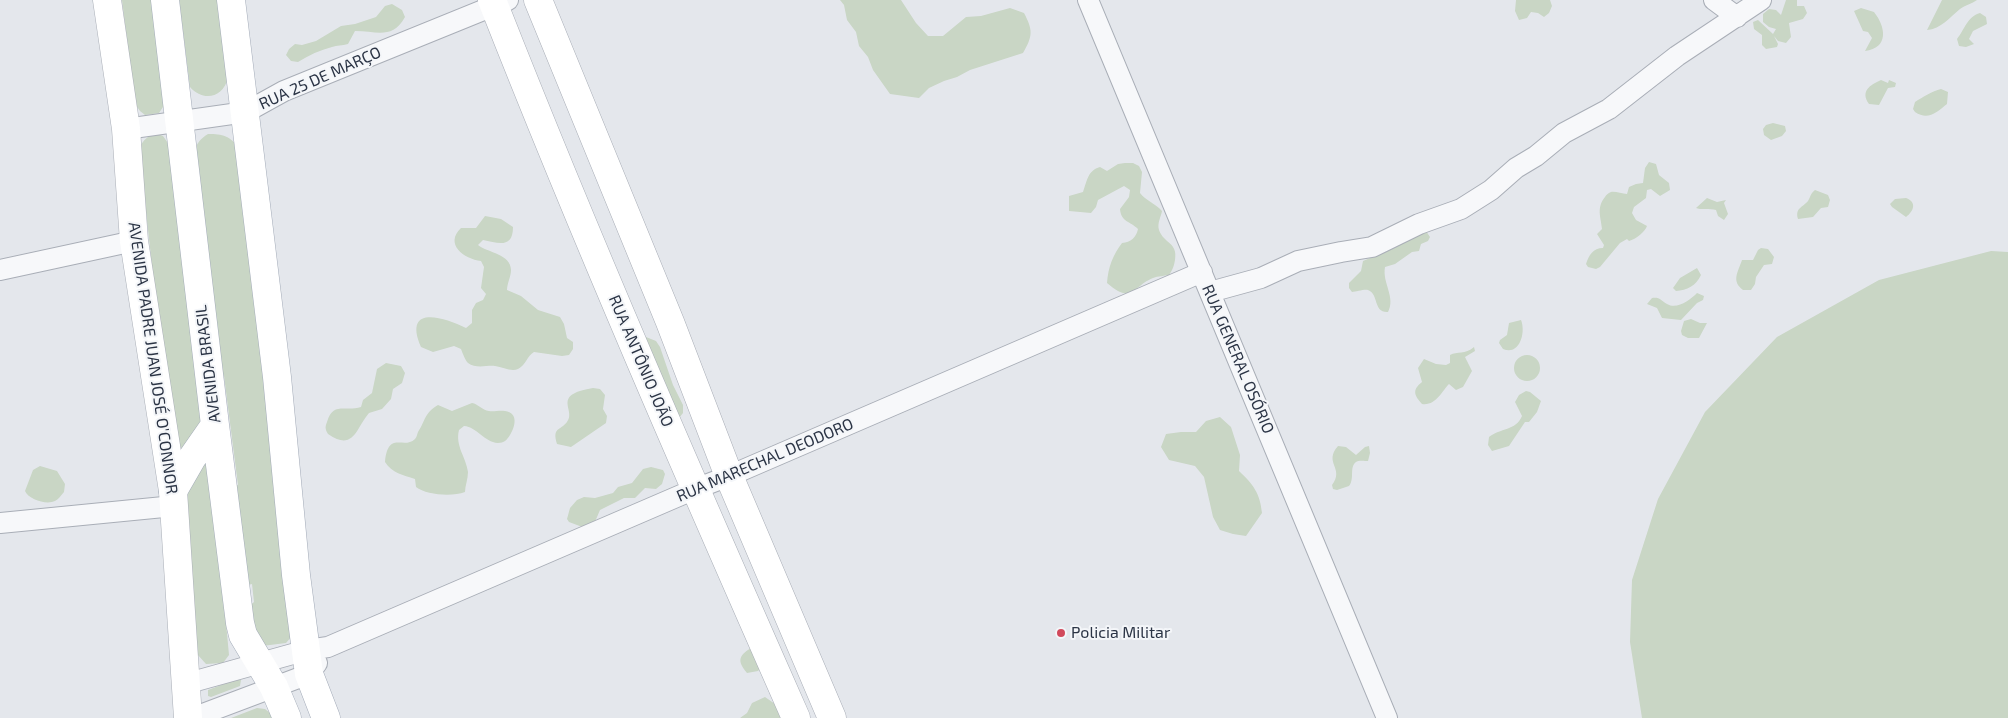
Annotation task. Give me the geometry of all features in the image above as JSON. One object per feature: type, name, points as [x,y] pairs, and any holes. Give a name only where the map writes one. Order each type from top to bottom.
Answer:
[{"type":"main road","name":"AVENIDA PADRE JUAN JOSÉ O'CONNOR","points":[[107,0],[126,130],[134,241],[174,498],[185,684],[190,718]]},
{"type":"main road","name":"AVENIDA BRASIL","points":[[165,0],[240,623],[243,635],[274,687],[286,718]]},
{"type":"main road","points":[[231,0],[278,378],[296,575],[315,657],[326,718]]},
{"type":"main road","points":[[538,0],[670,322],[823,715]]},
{"type":"main road","name":"RUA ANTÔNIO JOÃO","points":[[498,2],[630,338],[796,718]]},
{"type":"main road","points":[[630,338],[670,322]]},
{"type":"main road","points":[[174,498],[215,425]]},
{"type":"street","name":"RUA GENERAL OSÓRIO","points":[[1088,0],[1387,718]]},
{"type":"street","points":[[1714,0],[1736,16]]},
{"type":"street","points":[[1210,292],[1261,278],[1298,261],[1372,247],[1419,224],[1461,209],[1491,190],[1516,168],[1536,156],[1564,133],[1609,109],[1677,56],[1761,0]]},
{"type":"street","name":"RUA 25 DE MARÇO","points":[[126,130],[246,112],[284,91],[498,2]]},
{"type":"street","points":[[0,270],[134,241]]},
{"type":"street","name":"RUA MARECHAL DEODORO","points":[[190,718],[274,687],[315,657],[695,489],[1202,272]]},
{"type":"street","points":[[0,523],[174,498]]},
{"type":"street","name":"RUA MARECHAL DEODORO","points":[[185,684],[258,663],[315,657]]},
{"type":"green space","points":[[122,0],[152,0],[165,104],[159,113],[145,115],[135,104]]},
{"type":"green space","points":[[179,0],[219,0],[228,78],[222,90],[212,96],[201,95],[190,87]]},
{"type":"green space","points":[[840,0],[901,0],[916,23],[928,36],[943,36],[966,17],[981,16],[1010,8],[1024,13],[1031,33],[1023,53],[970,70],[944,81],[929,88],[919,98],[890,94],[873,70],[868,57],[859,46],[856,32],[847,20],[844,5]]},
{"type":"green space","points":[[1516,0],[1550,0],[1552,6],[1549,13],[1544,17],[1538,13],[1531,12],[1527,18],[1519,20],[1515,11]]},
{"type":"green space","points":[[1786,0],[1797,0],[1797,6],[1804,6],[1807,13],[1803,19],[1789,23],[1791,37],[1786,43],[1778,41],[1774,36],[1778,44],[1777,47],[1766,49],[1762,45],[1762,35],[1754,29],[1753,22],[1758,20],[1773,34],[1776,29],[1769,27],[1763,22],[1763,14],[1769,9],[1776,10],[1781,15]]},
{"type":"green space","points":[[1942,0],[1977,0],[1962,8],[1941,25],[1927,30]]},
{"type":"green space","points":[[392,4],[402,10],[405,17],[395,29],[389,32],[355,31],[348,44],[334,46],[310,55],[298,62],[291,61],[286,55],[295,44],[302,45],[316,41],[341,26],[355,24],[376,17],[385,6]]},
{"type":"green space","points":[[1861,8],[1874,12],[1883,30],[1882,41],[1878,46],[1865,51],[1872,38],[1868,32],[1863,31],[1854,11]]},
{"type":"green space","points":[[1980,13],[1986,17],[1987,24],[1973,31],[1969,39],[1974,44],[1966,47],[1959,46],[1957,39],[1972,17]]},
{"type":"green space","points":[[1881,80],[1888,83],[1889,80],[1896,83],[1895,87],[1888,88],[1879,105],[1869,104],[1866,99],[1866,92],[1870,86]]},
{"type":"green space","points":[[1941,89],[1948,92],[1947,104],[1928,116],[1915,112],[1913,109],[1915,102]]},
{"type":"green space","points":[[1773,123],[1785,126],[1786,131],[1782,136],[1771,140],[1764,135],[1763,129],[1766,125]]},
{"type":"green space","points":[[157,134],[163,136],[170,146],[203,419],[181,459],[173,454],[139,149],[146,138]]},
{"type":"green space","points":[[208,134],[226,136],[239,148],[292,636],[286,643],[262,646],[241,613],[254,602],[252,584],[244,586],[222,580],[229,655],[223,663],[206,664],[197,654],[184,493],[205,456],[213,491],[238,485],[224,376],[215,373],[201,339],[217,326],[194,152],[199,142]]},
{"type":"green space","points":[[1649,162],[1656,164],[1659,175],[1669,183],[1670,190],[1660,196],[1651,189],[1647,190],[1646,198],[1634,207],[1632,213],[1636,220],[1647,226],[1644,231],[1634,239],[1629,241],[1627,239],[1620,243],[1600,267],[1596,269],[1588,267],[1586,264],[1590,255],[1597,249],[1603,248],[1604,245],[1597,234],[1602,229],[1600,213],[1602,201],[1610,192],[1627,194],[1629,187],[1643,183],[1645,168]]},
{"type":"green space","points":[[1133,163],[1139,166],[1142,172],[1140,193],[1162,211],[1159,230],[1161,235],[1173,246],[1175,260],[1169,275],[1153,278],[1132,292],[1122,293],[1107,283],[1110,266],[1116,252],[1122,243],[1130,241],[1136,235],[1138,229],[1124,219],[1120,209],[1129,197],[1130,190],[1124,186],[1098,200],[1096,207],[1091,213],[1069,211],[1069,196],[1083,192],[1088,176],[1096,168],[1100,167],[1107,171],[1118,164]]},
{"type":"green space","points":[[1815,190],[1828,195],[1830,200],[1828,207],[1821,208],[1813,217],[1798,219],[1798,210],[1808,201]]},
{"type":"green space","points":[[1707,198],[1717,202],[1726,200],[1724,203],[1728,214],[1724,220],[1718,216],[1716,210],[1696,208]]},
{"type":"green space","points":[[1906,198],[1912,202],[1913,207],[1906,217],[1890,204],[1895,199]]},
{"type":"green space","points":[[485,216],[501,219],[513,227],[512,234],[510,239],[504,243],[483,240],[478,245],[507,260],[511,273],[507,290],[521,296],[538,310],[560,317],[564,324],[567,338],[573,342],[573,349],[569,355],[562,356],[534,352],[521,367],[513,370],[495,366],[471,365],[466,360],[461,349],[454,346],[433,352],[421,347],[417,334],[417,325],[421,319],[428,317],[446,320],[466,328],[472,323],[472,310],[476,303],[483,300],[486,294],[481,288],[484,267],[481,261],[468,257],[458,250],[455,240],[456,234],[461,228],[476,228]]},
{"type":"green space","points":[[1426,231],[1430,237],[1428,241],[1421,244],[1419,251],[1412,252],[1395,264],[1385,267],[1385,279],[1390,295],[1388,312],[1380,310],[1374,295],[1368,290],[1352,292],[1349,288],[1349,283],[1361,271],[1363,261],[1392,249]]},
{"type":"green space","points":[[1761,248],[1768,249],[1774,257],[1772,264],[1764,265],[1756,277],[1755,284],[1751,290],[1743,290],[1739,287],[1736,280],[1742,260],[1753,260]]},
{"type":"green space","points":[[1991,251],[2008,252],[2008,718],[1642,718],[1630,642],[1632,580],[1658,499],[1705,412],[1777,337],[1879,280]]},
{"type":"green space","points":[[1697,268],[1701,275],[1694,285],[1676,291],[1673,288],[1680,278]]},
{"type":"green space","points":[[1697,293],[1704,296],[1703,300],[1697,303],[1681,320],[1662,318],[1657,308],[1647,304],[1652,298],[1658,298],[1671,306],[1675,306],[1687,301]]},
{"type":"green space","points":[[1691,319],[1700,323],[1707,323],[1699,338],[1688,338],[1682,335],[1681,331],[1684,321]]},
{"type":"green space","points":[[1521,320],[1523,331],[1520,342],[1514,349],[1503,349],[1499,343],[1507,335],[1509,323]]},
{"type":"green space","points":[[641,335],[656,341],[660,347],[673,385],[683,405],[683,413],[679,418]]},
{"type":"green space","points":[[1474,347],[1475,351],[1465,357],[1472,371],[1463,387],[1456,390],[1449,384],[1431,403],[1422,404],[1417,398],[1415,390],[1422,382],[1418,368],[1424,359],[1436,364],[1446,365],[1450,363],[1450,355],[1467,351]]},
{"type":"green space","points":[[1527,355],[1536,359],[1540,368],[1536,377],[1527,381],[1518,377],[1514,368],[1518,359]]},
{"type":"green space","points":[[386,363],[401,366],[405,373],[402,383],[393,389],[391,399],[382,409],[369,413],[349,439],[337,439],[328,434],[326,425],[333,412],[340,408],[361,407],[363,400],[372,393],[377,369]]},
{"type":"green space","points":[[593,388],[600,389],[605,395],[603,409],[607,416],[606,423],[571,447],[557,444],[556,432],[567,422],[569,417],[569,399],[580,391]]},
{"type":"green space","points":[[1526,391],[1541,401],[1537,412],[1529,422],[1525,422],[1509,446],[1492,451],[1488,445],[1489,437],[1512,427],[1519,421],[1522,416],[1515,402],[1519,395]]},
{"type":"green space","points":[[472,403],[491,411],[509,412],[515,421],[509,437],[500,443],[489,440],[469,427],[464,426],[459,430],[458,441],[468,472],[465,492],[446,495],[420,490],[416,487],[415,479],[394,471],[385,462],[389,446],[397,443],[411,442],[415,439],[426,417],[433,408],[438,405],[452,411]]},
{"type":"green space","points":[[1220,417],[1231,427],[1240,455],[1239,471],[1255,489],[1260,500],[1262,513],[1246,536],[1220,530],[1213,517],[1204,477],[1195,466],[1169,460],[1161,447],[1166,434],[1196,432],[1206,421]]},
{"type":"green space","points":[[1338,446],[1346,447],[1356,455],[1369,446],[1370,453],[1368,461],[1358,461],[1354,464],[1352,480],[1349,486],[1337,490],[1333,489],[1332,485],[1336,474],[1333,457]]},
{"type":"green space","points":[[40,466],[57,471],[65,484],[64,492],[55,501],[38,501],[30,497],[25,491],[33,470]]},
{"type":"green space","points":[[651,467],[663,470],[665,474],[662,484],[656,489],[645,488],[635,498],[624,498],[600,510],[594,524],[585,528],[569,522],[567,519],[570,508],[577,500],[584,497],[595,498],[613,493],[618,487],[632,483],[643,469]]},
{"type":"green space","points":[[755,645],[763,666],[758,671],[747,673],[740,660],[746,651]]},
{"type":"green space","points":[[237,679],[241,680],[240,686],[211,697],[208,696],[208,690]]},
{"type":"green space","points":[[765,697],[795,718],[740,718],[747,713],[752,703]]},
{"type":"green space","points":[[257,708],[265,709],[276,718],[231,718]]},
{"type":"place","name":"Policia Militar","points":[[1061,633]]}]
